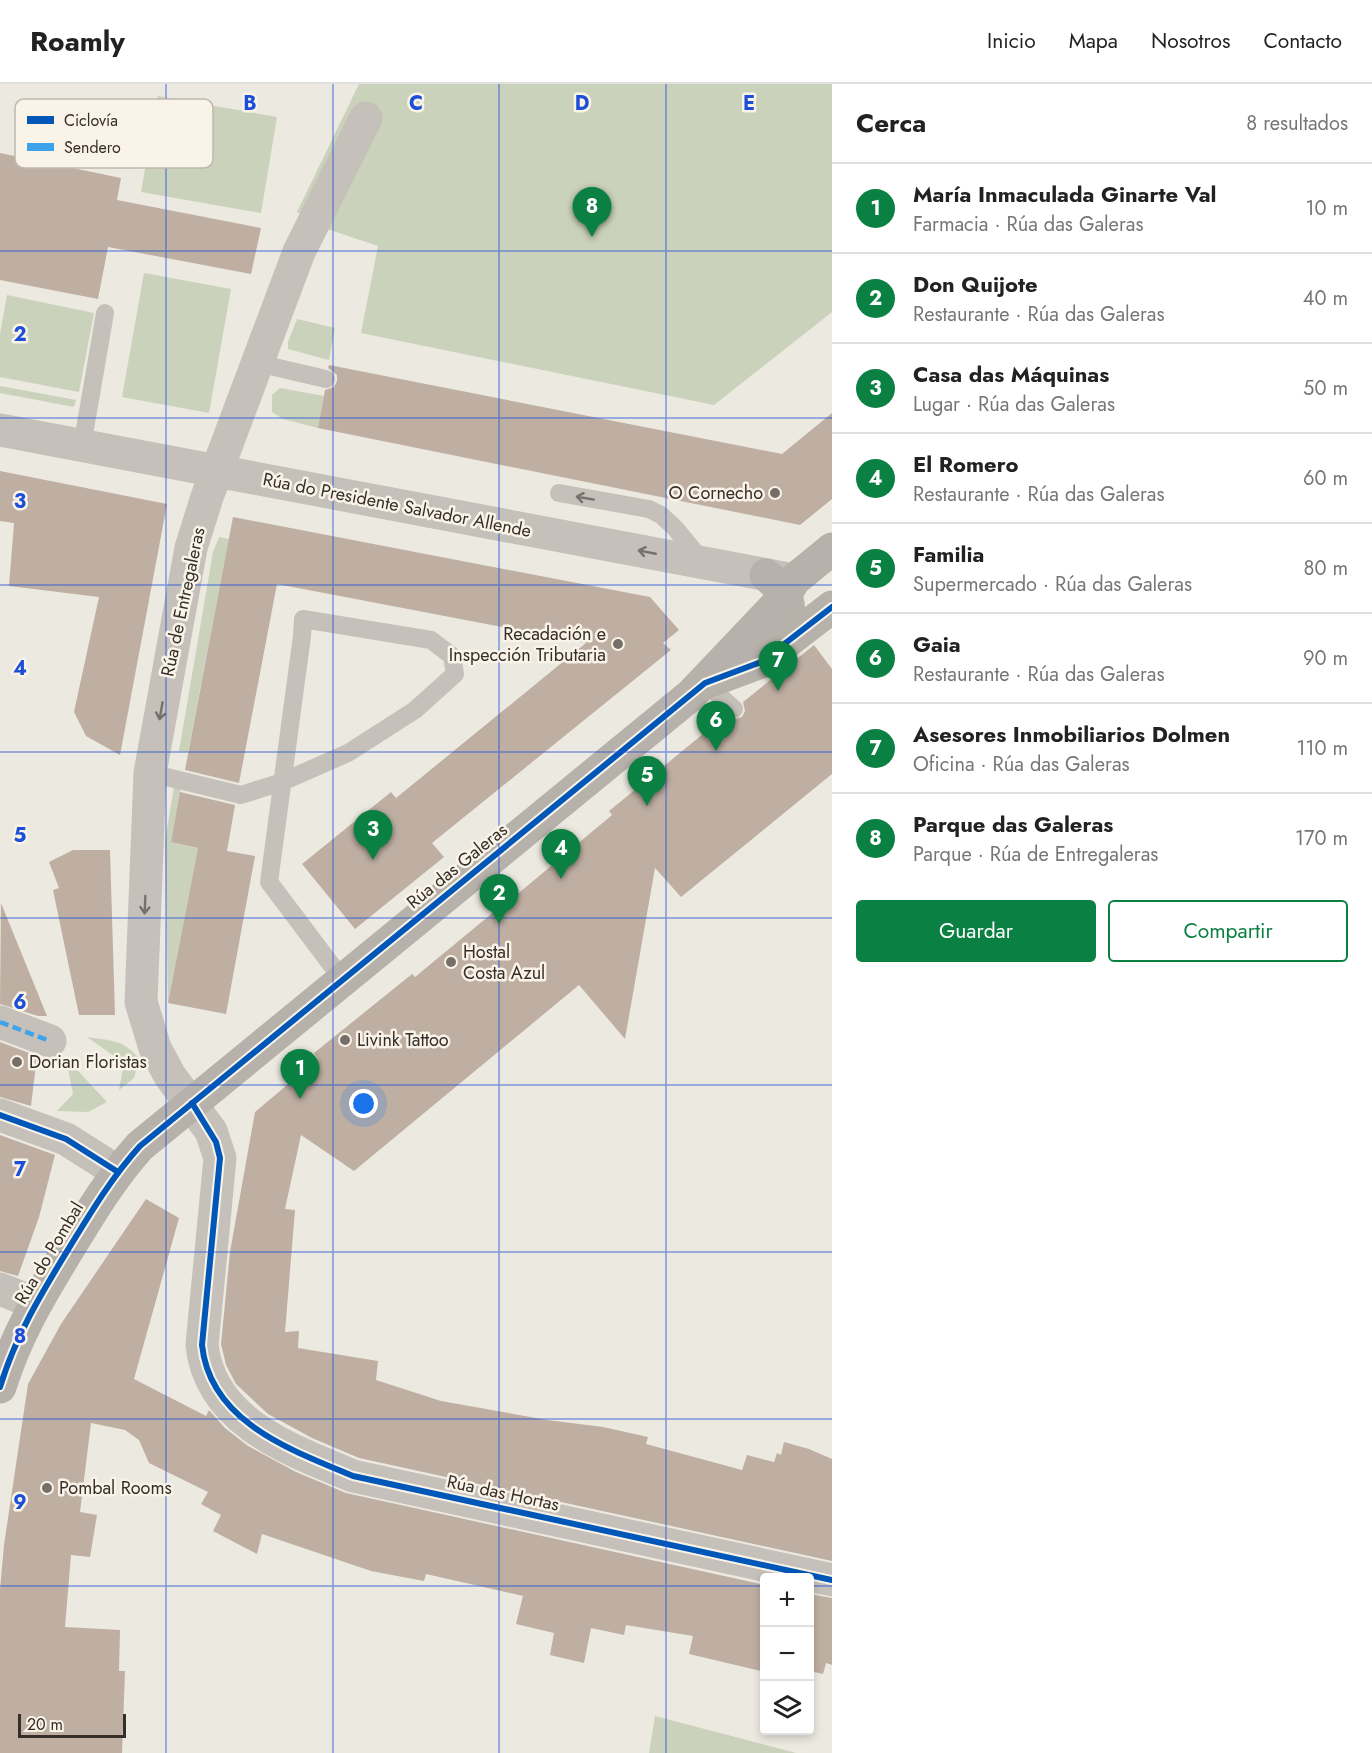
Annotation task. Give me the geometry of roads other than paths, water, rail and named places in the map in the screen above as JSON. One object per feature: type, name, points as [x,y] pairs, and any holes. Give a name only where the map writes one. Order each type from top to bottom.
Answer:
[{"type":"main road","name":"Rúa das Galeras","points":[[118,1172],[140,1146],[705,683],[782,584],[832,549]]},
{"type":"main road","points":[[739,672],[748,656],[788,614],[789,603],[782,584]]},
{"type":"main road","name":"Rúa das Galeras","points":[[705,683],[761,662],[832,607]]},
{"type":"main road","name":"Rúa do Pombal","points":[[0,1387],[12,1348],[35,1303],[118,1172]]},
{"type":"street","name":"Rúa de Entregaleras","points":[[204,1367],[202,1345],[220,1180],[220,1158],[211,1131],[170,1076],[155,1048],[141,1002],[150,773],[190,548],[216,471],[299,252],[366,118]]},
{"type":"street","name":"Rúa do Presidente Salvador Allende","points":[[0,430],[704,563],[782,584]]},
{"type":"street","points":[[0,1022],[50,1041]]},
{"type":"street","points":[[0,1115],[66,1139],[118,1172]]},
{"type":"street","points":[[0,1289],[35,1303]]},
{"type":"street","name":"Rúa das Hortas","points":[[204,1367],[225,1402],[242,1420],[294,1451],[353,1476],[832,1580]]},
{"type":"lane","points":[[82,446],[105,313]]},
{"type":"lane","points":[[257,363],[326,379]]},
{"type":"lane","points":[[559,493],[649,510],[661,515],[704,563]]},
{"type":"lane","points":[[150,773],[241,795],[282,782],[348,753],[415,710],[455,674],[452,656],[431,640],[303,619],[282,782],[269,882],[342,979]]},
{"type":"lane","points":[[705,683],[734,709]]},
{"type":"place","name":"Parque das Galeras","points":[[592,237]]},
{"type":"place","name":"O Cornecho","points":[[775,493]]},
{"type":"place","name":"Recadación e Inspección Tributaria","points":[[618,644]]},
{"type":"place","name":"Asesores Inmobiliarios Dolmen","points":[[778,691]]},
{"type":"place","name":"Gaia","points":[[716,751]]},
{"type":"place","name":"Familia","points":[[647,806]]},
{"type":"place","name":"Casa das Máquinas","points":[[373,860]]},
{"type":"place","name":"El Romero","points":[[561,879]]},
{"type":"place","name":"Don Quijote","points":[[499,924]]},
{"type":"place","name":"Hostal Costa Azul","points":[[451,962]]},
{"type":"place","name":"Livink Tattoo","points":[[345,1040]]},
{"type":"place","name":"Dorian Floristas","points":[[17,1062]]},
{"type":"place","name":"María Inmaculada Ginarte Val","points":[[300,1099]]},
{"type":"place","name":"Pombal Rooms","points":[[47,1488]]}]
